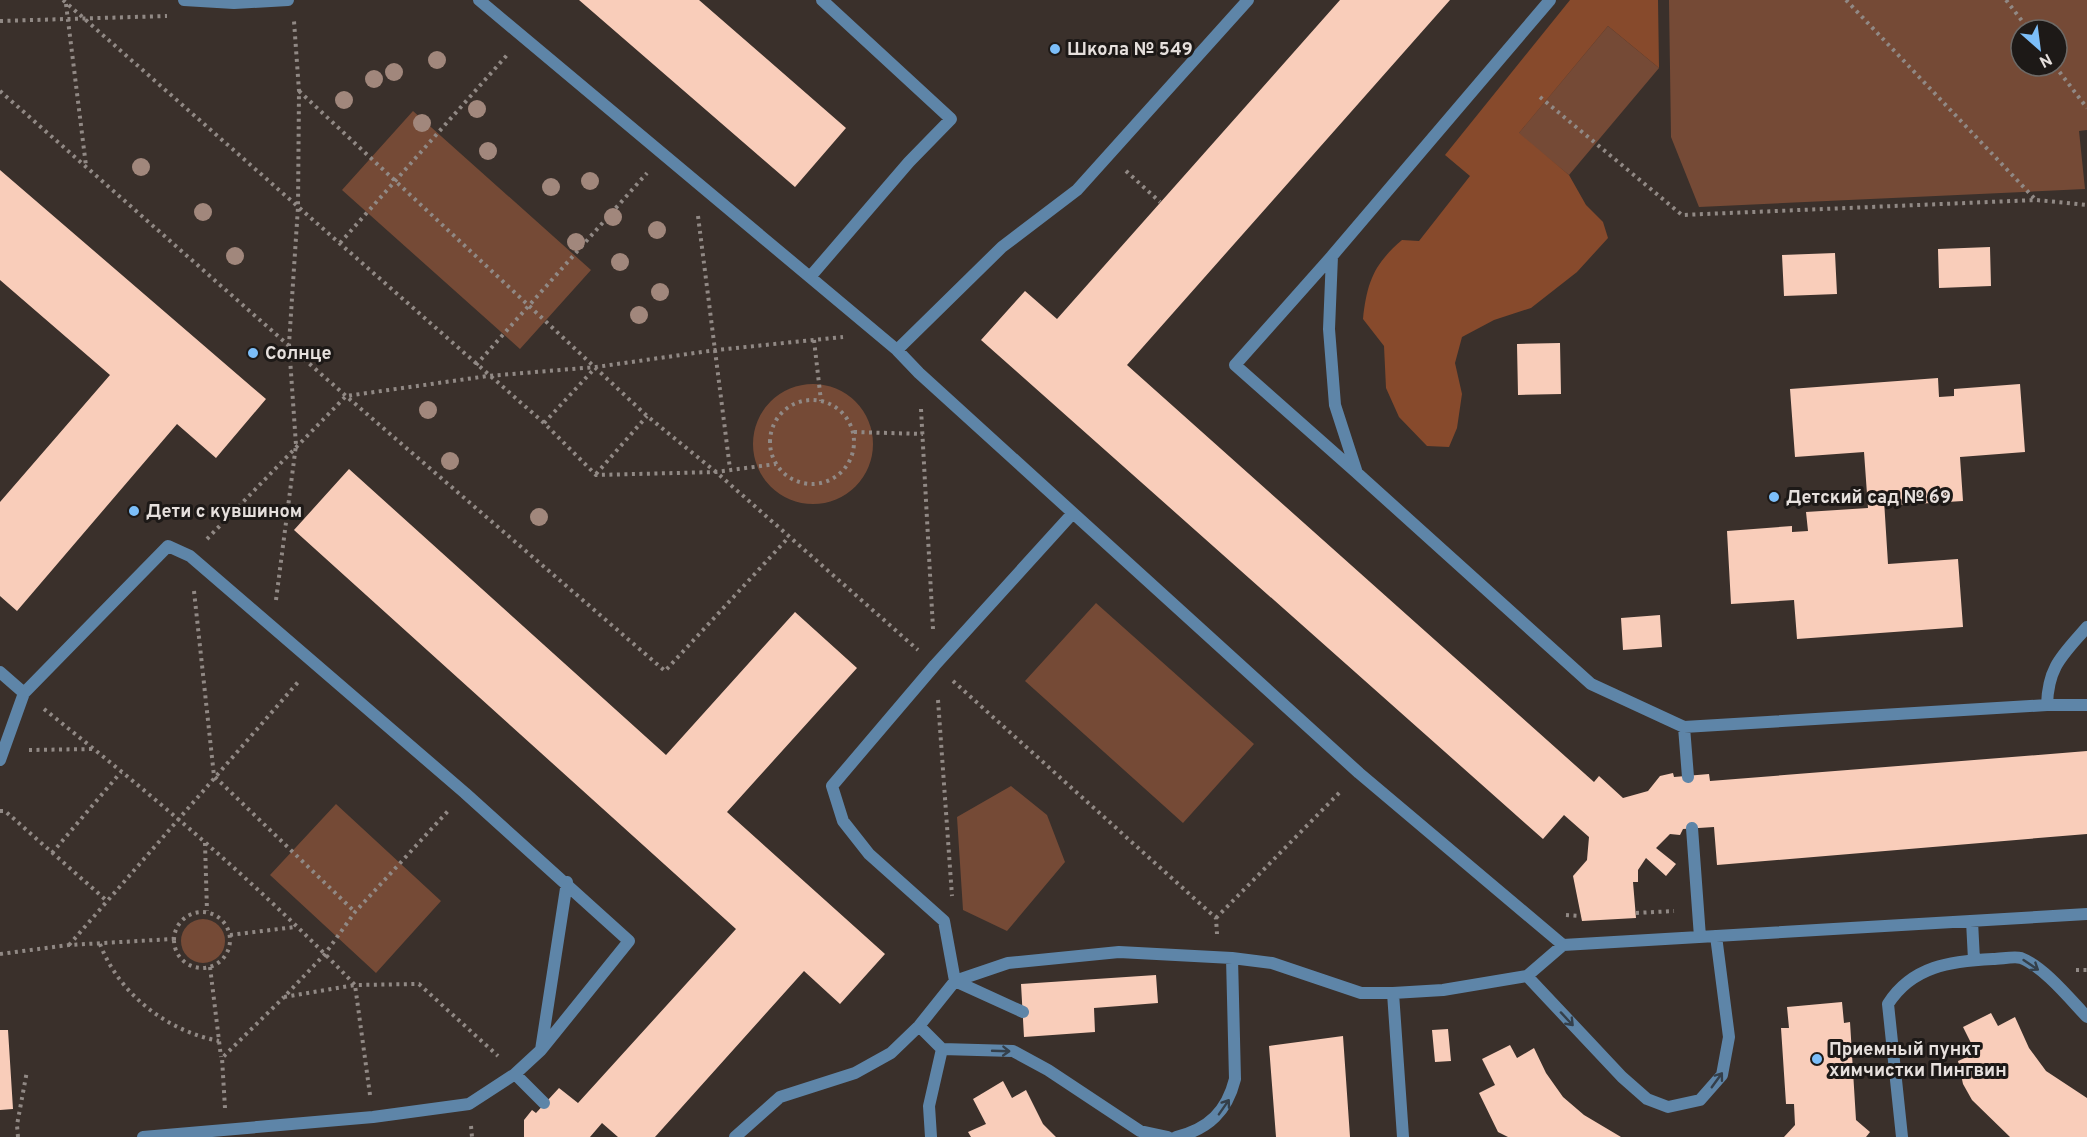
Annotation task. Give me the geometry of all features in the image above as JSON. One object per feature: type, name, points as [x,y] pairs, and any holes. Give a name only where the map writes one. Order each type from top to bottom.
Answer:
[{"type":"lane","points":[[184,0],[290,6]]},
{"type":"lane","points":[[479,0],[662,156],[897,350],[919,373],[1359,773],[1563,945]]},
{"type":"lane","points":[[810,277],[909,162],[951,119],[822,0]]},
{"type":"lane","points":[[897,350],[1002,247],[1077,190],[1248,0]]},
{"type":"lane","points":[[1550,0],[1332,256],[1235,365],[1591,684],[1684,727],[2047,705],[2087,705]]},
{"type":"lane","points":[[1332,256],[1329,329],[1335,405],[1357,473]]},
{"type":"lane","points":[[955,981],[944,921],[869,854],[843,821],[832,786],[935,665],[1073,513]]},
{"type":"lane","points":[[2,755],[24,693],[168,546],[190,556],[273,627],[567,882],[629,941],[541,1050],[515,1074],[469,1104],[373,1118],[144,1137]]},
{"type":"lane","points":[[2047,705],[2047,684],[2053,666],[2087,627]]},
{"type":"lane","points":[[0,672],[24,693]]},
{"type":"lane","points":[[1684,727],[1688,777]]},
{"type":"lane","points":[[1692,828],[1700,937]]},
{"type":"lane","points":[[541,1050],[567,882]]},
{"type":"lane","points":[[735,1137],[780,1097],[855,1074],[891,1053],[919,1026],[955,981],[1008,963],[1119,952],[1232,958],[1272,963],[1361,993],[1393,993],[1443,990],[1527,976],[1563,945],[2087,914]]},
{"type":"lane","points":[[1972,921],[1974,960]]},
{"type":"lane","points":[[1527,976],[1580,1033],[1647,1099],[1668,1107],[1679,1105],[1700,1100],[1722,1075],[1729,1037],[1716,936]]},
{"type":"lane","points":[[1176,1137],[1193,1133],[1209,1125],[1222,1112],[1231,1096],[1235,1078],[1232,958]]},
{"type":"lane","points":[[1902,1137],[1888,1004],[1897,990],[1914,975],[1940,965],[1974,960],[2020,958],[2045,975],[2087,1017]]},
{"type":"lane","points":[[955,981],[1023,1012]]},
{"type":"lane","points":[[1393,993],[1403,1137]]},
{"type":"lane","points":[[919,1026],[942,1049],[1013,1052],[1048,1070],[1140,1131],[1168,1137]]},
{"type":"lane","points":[[931,1137],[929,1106],[942,1049]]},
{"type":"lane","points":[[515,1074],[544,1103]]},
{"type":"path","points":[[0,21],[166,16],[184,0]]},
{"type":"path","points":[[1846,0],[2036,200]]},
{"type":"path","points":[[2006,0],[2020,18]]},
{"type":"path","points":[[65,1],[544,423],[596,475],[716,472],[776,464]]},
{"type":"path","points":[[65,1],[86,166]]},
{"type":"path","points":[[273,627],[296,446],[289,344],[298,207],[299,90],[290,6]]},
{"type":"path","points":[[340,243],[523,37]]},
{"type":"path","points":[[2064,78],[2087,108]]},
{"type":"path","points":[[299,90],[647,416],[716,472],[788,538],[935,665],[1216,918],[1359,773]]},
{"type":"path","points":[[0,91],[346,396],[664,671],[788,538]]},
{"type":"path","points":[[1540,97],[1682,215],[2036,200],[2087,205]]},
{"type":"path","points":[[476,364],[662,156]]},
{"type":"path","points":[[1109,156],[1160,202]]},
{"type":"path","points":[[694,182],[730,469]]},
{"type":"path","points":[[356,912],[214,776],[190,556],[346,396],[489,376],[596,368],[716,350],[877,333]]},
{"type":"path","points":[[813,340],[821,401]]},
{"type":"path","points":[[544,423],[596,368]]},
{"type":"path","points":[[919,373],[935,665],[953,906],[944,921]]},
{"type":"path","points":[[807,400],[821,401],[842,412],[854,432],[855,446],[844,471],[832,480],[819,484],[805,484],[792,480],[776,464],[770,451],[770,437],[774,424],[782,412],[794,404],[807,400]]},
{"type":"path","points":[[596,475],[647,416]]},
{"type":"path","points":[[854,432],[923,434]]},
{"type":"path","points":[[69,945],[214,776],[315,663]]},
{"type":"path","points":[[24,693],[205,843],[325,954],[355,985],[366,1066]]},
{"type":"path","points":[[2,755],[94,749]]},
{"type":"path","points":[[52,853],[120,772]]},
{"type":"path","points":[[222,1058],[284,998],[325,954],[356,912],[465,793]]},
{"type":"path","points":[[0,810],[5,811],[107,901]]},
{"type":"path","points":[[205,843],[207,911]]},
{"type":"path","points":[[1636,913],[1698,909]]},
{"type":"path","points":[[207,911],[218,916],[226,924],[230,935],[229,949],[222,960],[210,967],[197,968],[185,963],[177,953],[173,939],[183,918],[194,912],[207,911]]},
{"type":"path","points":[[230,935],[295,927]]},
{"type":"path","points":[[0,954],[69,945],[173,939]]},
{"type":"path","points":[[100,944],[116,974],[147,1008],[187,1032],[219,1041]]},
{"type":"path","points":[[210,967],[222,1058],[227,1130]]},
{"type":"path","points":[[284,998],[355,985],[419,984],[489,1047],[515,1074]]},
{"type":"path","points":[[18,1137],[17,1125],[27,1071]]},
{"type":"shaded area","points":[[1570,0],[1658,0],[1659,68],[1608,26],[1519,133],[1569,175],[1586,205],[1603,222],[1608,238],[1577,272],[1531,308],[1494,320],[1462,337],[1455,363],[1462,394],[1457,428],[1449,447],[1427,446],[1399,417],[1386,388],[1384,346],[1363,319],[1370,284],[1378,266],[1392,249],[1402,240],[1419,241],[1470,176],[1445,155]]},
{"type":"shaded area","points":[[1669,0],[2087,0],[2087,130],[2079,131],[2085,189],[1699,207],[1671,137]]},
{"type":"shaded area","points":[[1608,26],[1659,68],[1569,175],[1518,134]]},
{"type":"shaded area","points":[[413,111],[591,270],[520,349],[342,190]]},
{"type":"shaded area","points":[[813,384],[836,389],[855,402],[868,421],[873,444],[868,467],[855,486],[836,499],[813,504],[790,499],[771,486],[758,467],[753,444],[758,421],[771,402],[790,389]]},
{"type":"shaded area","points":[[1096,603],[1254,744],[1183,823],[1025,681]]},
{"type":"shaded area","points":[[1011,786],[1047,815],[1065,862],[1007,931],[963,910],[957,817]]},
{"type":"shaded area","points":[[336,804],[441,901],[376,973],[270,875]]},
{"type":"shaded area","points":[[203,919],[219,925],[225,941],[219,957],[203,963],[187,957],[181,941],[187,925]]},
{"type":"building","points":[[579,0],[699,0],[846,128],[795,187]]},
{"type":"building","points":[[1340,0],[1450,0],[1127,365],[1594,782],[1599,776],[1623,798],[1648,791],[1660,776],[1673,773],[1674,777],[1709,774],[1710,781],[2087,751],[2087,834],[1717,865],[1714,827],[1683,829],[1680,835],[1670,834],[1656,848],[1676,864],[1666,876],[1646,858],[1638,870],[1638,882],[1633,882],[1636,918],[1582,921],[1573,876],[1587,860],[1589,837],[1564,815],[1543,839],[981,340],[1025,291],[1057,319]]},
{"type":"building","points":[[0,170],[266,399],[216,458],[177,424],[17,611],[0,596],[0,502],[110,375],[0,280]]},
{"type":"building","points":[[1990,247],[1991,286],[1939,288],[1938,249]]},
{"type":"building","points":[[1835,253],[1837,294],[1784,296],[1782,255]]},
{"type":"building","points":[[1560,343],[1561,394],[1518,395],[1517,344]]},
{"type":"building","points":[[1938,378],[1939,397],[1954,396],[1954,389],[2020,384],[2025,452],[1960,457],[1963,501],[1899,505],[1899,499],[1884,500],[1888,564],[1958,559],[1963,627],[1797,639],[1794,600],[1731,604],[1727,531],[1792,526],[1792,532],[1808,531],[1806,512],[1868,508],[1864,452],[1795,457],[1790,389]]},
{"type":"building","points":[[349,469],[666,755],[795,612],[857,668],[727,812],[885,954],[840,1004],[804,971],[655,1137],[618,1137],[602,1123],[590,1137],[524,1137],[524,1120],[532,1110],[536,1113],[559,1088],[578,1103],[736,929],[294,530]]},
{"type":"building","points":[[1660,615],[1662,647],[1623,650],[1621,618]]},
{"type":"building","points":[[1156,975],[1158,1003],[1094,1008],[1095,1032],[1024,1037],[1021,984]]},
{"type":"building","points":[[1842,1002],[1844,1023],[1850,1022],[1856,1120],[1870,1132],[1866,1137],[1784,1137],[1795,1125],[1794,1104],[1786,1104],[1781,1028],[1789,1028],[1787,1007]]},
{"type":"building","points":[[1991,1013],[1998,1026],[2015,1017],[2029,1048],[2046,1071],[2087,1098],[2087,1137],[2010,1137],[1972,1100],[1963,1084],[1958,1061],[1976,1053],[1963,1027]]},
{"type":"building","points":[[1448,1029],[1451,1061],[1435,1062],[1432,1030]]},
{"type":"building","points":[[0,1030],[8,1030],[13,1109],[0,1110]]},
{"type":"building","points":[[1343,1036],[1350,1137],[1276,1137],[1269,1046]]},
{"type":"building","points":[[1510,1045],[1517,1058],[1534,1048],[1546,1073],[1563,1097],[1584,1115],[1621,1137],[1508,1137],[1498,1132],[1479,1093],[1495,1085],[1482,1059]]},
{"type":"building","points":[[1003,1081],[1012,1098],[1026,1090],[1043,1124],[1056,1137],[971,1137],[968,1132],[986,1124],[973,1099]]},
{"type":"place","name":"Школа № 549","points":[[1055,49]]},
{"type":"place","name":"Солнце","points":[[253,353]]},
{"type":"place","name":"Детский сад № 69","points":[[1774,497]]},
{"type":"place","name":"Дети с кувшином","points":[[134,511]]},
{"type":"place","name":"Приемный пункт химчистки Пингвин","points":[[1817,1059]]}]
